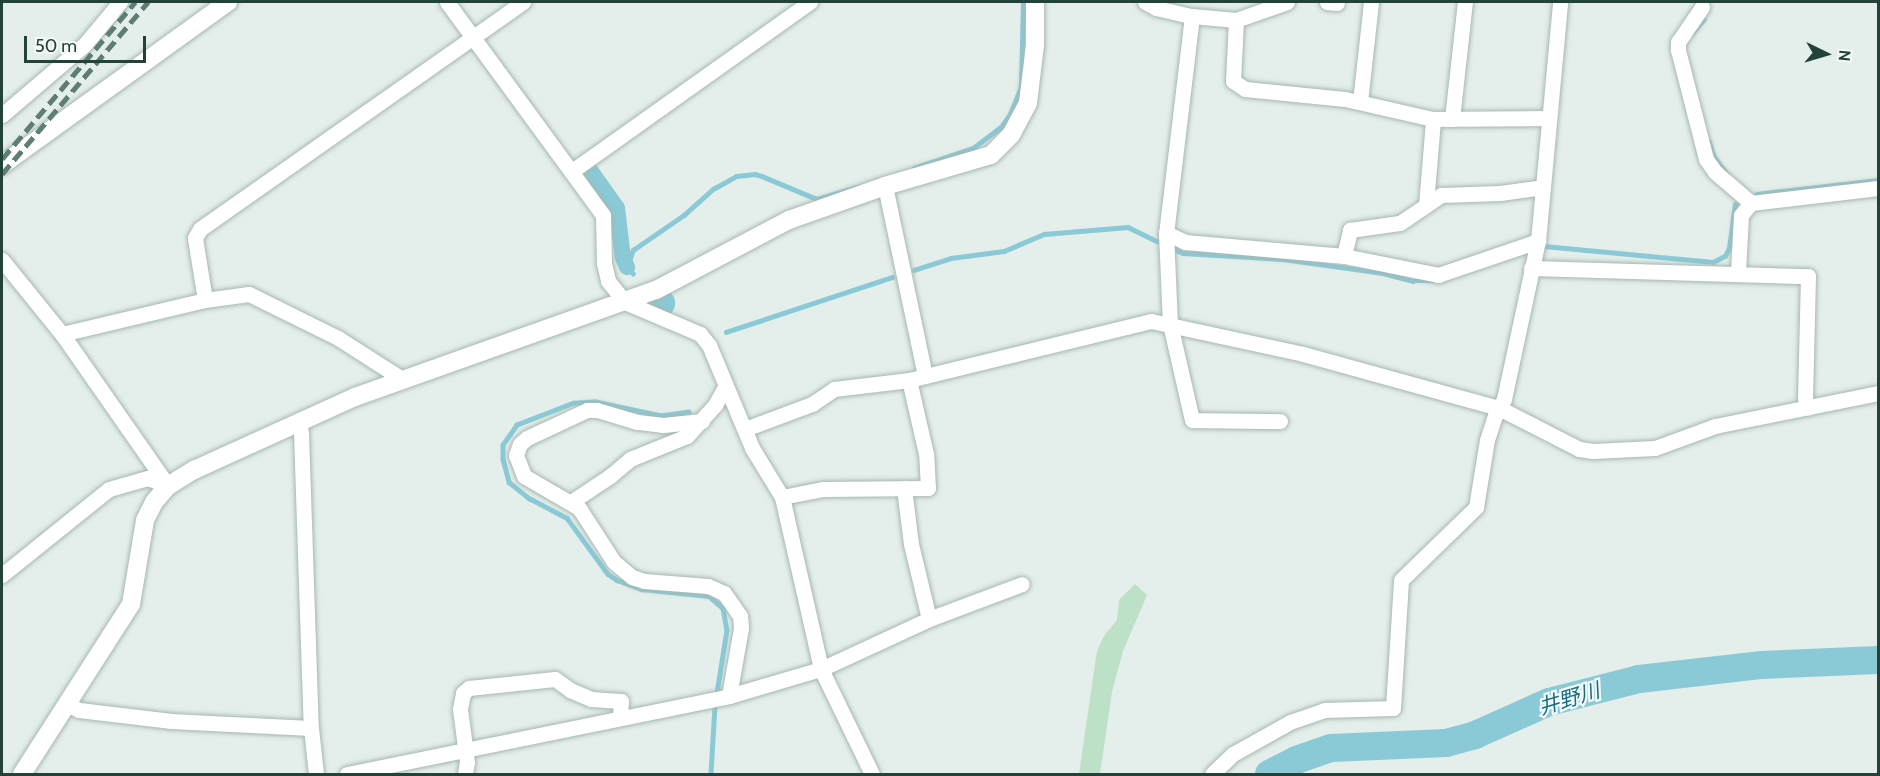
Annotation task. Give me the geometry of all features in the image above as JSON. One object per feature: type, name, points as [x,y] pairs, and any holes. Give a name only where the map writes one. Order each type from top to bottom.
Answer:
[{"type":"street","points":[[2,115],[85,44],[120,2]]},
{"type":"street","points":[[2,165],[228,2]]},
{"type":"street","points":[[447,2],[603,215],[604,263],[608,281],[625,302],[704,336],[752,448],[782,497],[821,669],[872,774]]},
{"type":"street","points":[[205,300],[195,238],[200,229],[523,2]]},
{"type":"street","points":[[572,171],[810,2]]},
{"type":"street","points":[[22,774],[69,705],[131,604],[145,520],[154,502],[168,486],[194,470],[402,379],[656,290],[789,220],[885,186],[991,155],[1004,145],[1028,103],[1035,45],[1035,2]]},
{"type":"street","points":[[1145,2],[1156,8],[1192,16],[1236,21],[1287,2]]},
{"type":"street","points":[[1360,102],[1371,2]]},
{"type":"street","points":[[1452,119],[1466,2]]},
{"type":"street","points":[[1212,774],[1233,754],[1290,722],[1324,710],[1393,708],[1401,580],[1476,507],[1487,440],[1504,399],[1538,241],[1560,2]]},
{"type":"street","points":[[1702,7],[1678,42],[1678,50],[1706,159],[1715,172],[1751,203]]},
{"type":"street","points":[[1192,16],[1166,233],[1170,324],[1192,420],[1280,421]]},
{"type":"street","points":[[1236,21],[1232,72],[1233,81],[1237,86],[1360,102],[1432,119],[1550,118]]},
{"type":"street","points":[[1426,205],[1432,119]]},
{"type":"street","points":[[885,186],[925,376]]},
{"type":"street","points":[[1344,256],[1350,230],[1400,224],[1441,195],[1500,193],[1543,187]]},
{"type":"street","points":[[1737,272],[1741,215],[1751,203],[1878,188]]},
{"type":"street","points":[[1166,233],[1185,242],[1264,247],[1344,256],[1438,275],[1538,241]]},
{"type":"street","points":[[2,260],[62,334],[168,486]]},
{"type":"street","points":[[1531,268],[1737,272],[1808,276],[1805,398],[1808,408]]},
{"type":"street","points":[[62,334],[205,300],[249,294],[338,338],[402,379]]},
{"type":"street","points":[[745,429],[812,404],[834,389],[909,380],[1151,321],[1303,354],[1499,408],[1579,449],[1611,452],[1655,448],[1715,426],[1878,393]]},
{"type":"street","points":[[782,497],[824,489],[928,488],[926,454],[909,380]]},
{"type":"street","points":[[571,502],[610,476],[630,459],[687,436],[702,421],[725,387]]},
{"type":"street","points":[[702,421],[663,425],[637,422],[597,410],[586,410],[527,438],[520,444],[516,455],[524,476],[530,482],[579,508],[614,562],[632,577],[644,581],[708,586],[724,593],[733,603],[740,615],[741,628],[726,696]]},
{"type":"street","points":[[299,423],[316,774]]},
{"type":"street","points":[[2,575],[109,489],[148,478],[168,486]]},
{"type":"street","points":[[904,488],[911,544],[929,619]]},
{"type":"street","points":[[347,774],[726,696],[821,669],[929,619],[1022,585]]},
{"type":"street","points":[[465,774],[460,709],[463,693],[469,688],[555,679],[570,690],[591,699],[621,701],[620,717]]},
{"type":"street","points":[[69,705],[79,710],[171,721],[312,728]]},
{"type":"green space","points":[[1135,584],[1147,595],[1123,651],[1112,692],[1100,774],[1079,774],[1097,651],[1104,636],[1117,620],[1119,600]]},
{"type":"waterway","points":[[914,168],[973,148],[1001,127],[1010,114],[1021,87],[1023,2]]},
{"type":"waterway","points":[[1692,33],[1704,19]]},
{"type":"waterway","points":[[1709,141],[1714,156],[1728,175]]},
{"type":"waterway","points":[[588,167],[617,208],[623,258],[627,267]]},
{"type":"waterway","points":[[633,274],[627,267],[633,250],[684,215],[713,189],[736,176],[755,174],[817,199],[857,187]]},
{"type":"waterway","points":[[1757,194],[1878,180]]},
{"type":"waterway","points":[[1544,246],[1713,262],[1725,256],[1729,248],[1735,204]]},
{"type":"waterway","points":[[914,270],[951,258],[1004,251],[1044,234],[1128,227],[1157,241]]},
{"type":"waterway","points":[[1174,249],[1183,253],[1283,259],[1383,273],[1413,281],[1438,281]]},
{"type":"waterway","points":[[726,332],[892,277]]},
{"type":"waterway","points":[[656,297],[661,303]]},
{"type":"waterway","points":[[689,412],[661,416],[595,402],[574,403],[517,425],[503,445],[503,459],[509,482],[529,498],[567,518],[608,574],[617,580],[642,589],[709,596],[723,608],[727,630],[715,706],[711,774]]},
{"type":"waterway","name":"井野川","points":[[1269,774],[1296,760],[1331,748],[1446,743],[1475,735],[1549,702],[1639,679],[1762,665],[1878,660]]},
{"type":"railway","points":[[2,159],[135,2]]},
{"type":"railway","points":[[2,174],[148,2]]}]
